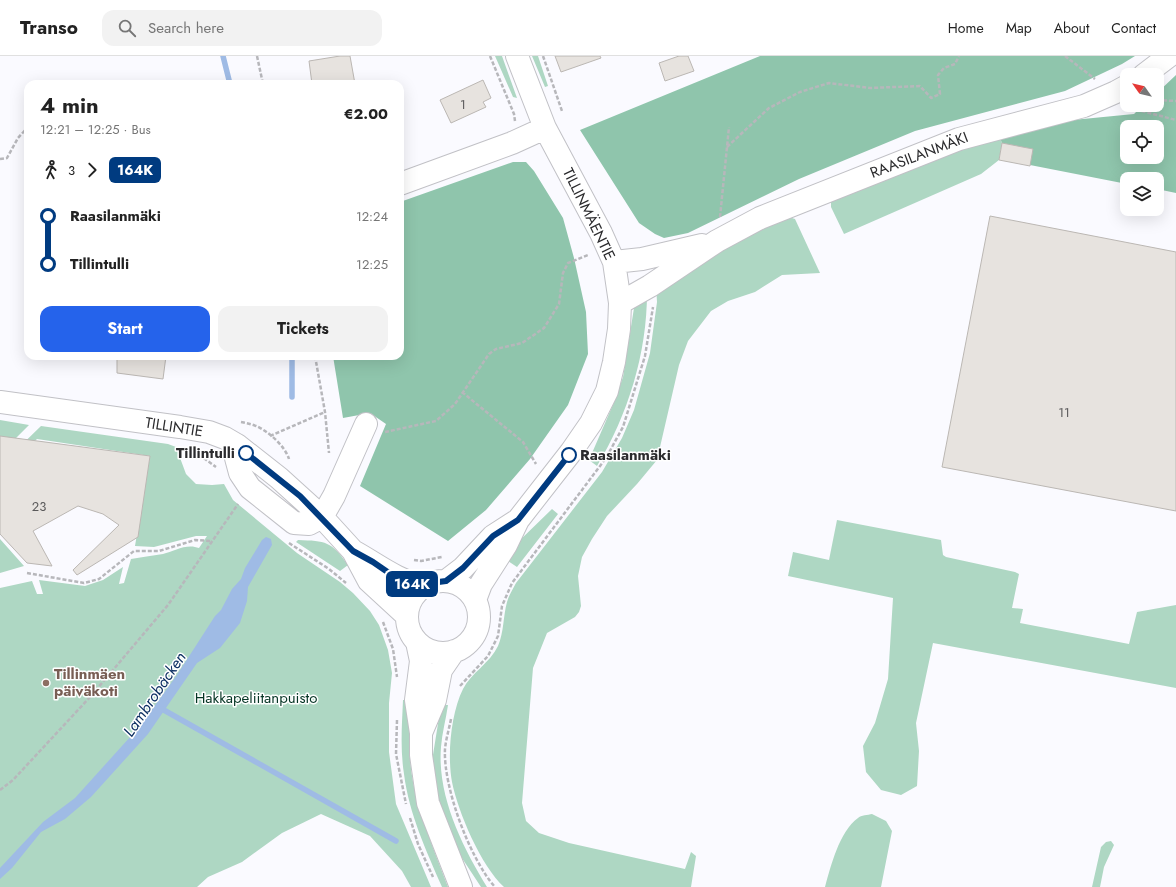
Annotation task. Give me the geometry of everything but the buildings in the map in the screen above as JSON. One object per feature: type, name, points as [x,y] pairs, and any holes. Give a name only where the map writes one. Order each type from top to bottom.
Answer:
[{"type":"street","name":"TILLINMÄENTIE","points":[[475,600],[481,584],[506,545],[518,520],[591,423],[607,391],[614,362],[619,329],[620,303],[614,262],[601,233],[545,128],[517,56]]},
{"type":"street","points":[[1153,68],[1169,56]]},
{"type":"street","name":"RAASILANMÄKI","points":[[620,303],[650,286],[717,241],[760,218],[958,138],[1084,106],[1116,92],[1120,94]]},
{"type":"street","points":[[404,183],[519,140],[545,128]]},
{"type":"street","name":"RAASILANMÄKI","points":[[614,262],[642,260],[717,241]]},
{"type":"street","name":"TILLINTIE","points":[[0,402],[209,432],[237,445],[279,478],[322,517],[353,551],[369,581],[407,616]]},
{"type":"street","points":[[322,517],[334,496],[363,430]]},
{"type":"street","name":"TILLINMÄENTIE","points":[[446,581],[463,568],[493,536],[518,520]]},
{"type":"street","name":"TILLINTIE","points":[[353,551],[403,580],[424,586]]},
{"type":"street","points":[[418,642],[434,652],[454,651],[462,647],[474,635],[479,617],[475,600],[463,587],[446,581],[431,583],[424,586],[412,599],[407,616],[408,625],[418,642],[421,661],[416,700],[421,733],[421,756],[428,804],[461,887]]},
{"type":"street","points":[[421,733],[434,700],[441,670],[454,651]]},
{"type":"path","points":[[256,56],[262,80]]},
{"type":"path","points":[[490,56],[514,114],[515,130],[519,140]]},
{"type":"path","points":[[543,56],[563,114]]},
{"type":"path","points":[[727,147],[769,108],[800,92],[829,83],[870,88],[920,86],[931,98],[940,94],[938,75],[944,68],[955,64],[959,56]]},
{"type":"path","points":[[1065,56],[1098,82],[1092,85]]},
{"type":"path","points":[[1164,100],[1176,101]]},
{"type":"path","points":[[1159,112],[1176,120]]},
{"type":"path","points":[[717,241],[729,127]]},
{"type":"path","points":[[0,159],[7,158],[18,138],[24,131]]},
{"type":"path","points":[[585,248],[590,260]]},
{"type":"path","points":[[363,430],[436,421],[455,404],[489,354],[496,349],[522,343],[544,328],[559,304],[563,273],[568,263],[588,255]]},
{"type":"path","points":[[456,690],[488,656],[498,636],[502,606],[512,583],[606,458],[623,427],[645,356],[654,303]]},
{"type":"path","points":[[316,360],[330,451],[327,458]]},
{"type":"path","points":[[462,392],[523,442],[539,468]]},
{"type":"path","points":[[270,436],[325,412]]},
{"type":"path","points":[[0,790],[13,780],[91,696],[168,605],[240,502],[243,505]]},
{"type":"path","points":[[27,573],[84,583],[99,579],[134,551],[159,551],[195,540],[212,540]]},
{"type":"path","points":[[286,541],[329,569],[352,588]]},
{"type":"path","points":[[407,559],[421,561],[447,556]]},
{"type":"path","points":[[452,712],[445,749],[447,777],[458,815],[478,861],[495,887]]},
{"type":"green space","points":[[495,56],[502,56],[517,98],[513,97]]},
{"type":"green space","points":[[532,56],[538,56],[548,86],[545,87]]},
{"type":"green space","points":[[760,56],[1135,56],[1122,64],[1065,91],[915,131],[799,179],[688,233],[664,238],[655,234],[639,223],[580,130]]},
{"type":"green space","points":[[1176,75],[1176,193],[1164,190],[1164,172],[1120,172],[1120,183],[1030,165],[1002,143],[998,133],[1042,123],[1134,114],[1136,112],[1164,112],[1164,86]]},
{"type":"green space","points":[[998,133],[1002,143],[999,160],[981,174],[844,234],[831,207],[831,199]]},
{"type":"green space","points":[[513,162],[526,162],[534,171],[563,218],[586,312],[588,354],[568,405],[530,459],[486,510],[448,541],[360,486],[386,424],[370,413],[343,418],[334,360],[404,360],[404,201]]},
{"type":"green space","points":[[789,217],[795,219],[820,273],[782,275],[755,292],[728,301],[711,311],[688,341],[679,365],[657,460],[607,516],[592,539],[582,557],[578,576],[581,606],[579,612],[575,617],[547,633],[533,668],[522,803],[526,821],[539,833],[569,843],[685,869],[691,852],[696,856],[691,887],[504,887],[495,878],[487,866],[472,838],[459,808],[452,782],[450,759],[451,734],[456,710],[463,689],[466,683],[495,652],[498,646],[507,602],[516,583],[602,472],[622,438],[634,410],[650,353],[657,302],[656,285],[743,238]]},
{"type":"green space","points":[[647,293],[644,338],[634,383],[618,426],[597,466],[589,460],[615,400],[623,377],[634,308],[639,299]]},
{"type":"green space","points":[[0,420],[29,425],[14,440],[0,436]]},
{"type":"green space","name":"Hakkapeliitanpuisto","points":[[41,426],[168,444],[176,447],[186,474],[196,484],[224,484],[233,500],[297,553],[340,582],[370,611],[379,625],[388,650],[392,673],[389,703],[389,752],[396,804],[431,887],[411,887],[402,871],[370,836],[321,814],[282,833],[242,862],[208,877],[197,887],[0,887],[0,588],[32,581],[37,594],[43,594],[39,580],[85,586],[103,580],[123,567],[119,584],[124,583],[131,559],[163,554],[190,546],[199,548],[207,536],[196,536],[154,547],[135,546],[150,456],[37,439],[8,466],[4,462]]},
{"type":"green space","points":[[552,509],[558,514],[517,567],[505,559],[516,544]]},
{"type":"green space","points":[[837,520],[941,540],[943,555],[946,557],[1019,574],[1012,608],[1023,609],[1020,623],[1129,644],[1137,612],[1176,605],[1176,688],[933,643],[916,723],[919,751],[917,786],[901,795],[881,790],[866,772],[863,746],[875,723],[888,679],[893,598],[788,576],[793,552],[829,560]]},
{"type":"green space","points":[[0,539],[24,566],[0,573]]},
{"type":"green space","points":[[298,540],[315,541],[327,544],[337,551],[348,565],[340,571],[296,542]]},
{"type":"green space","points":[[403,700],[410,700],[410,753],[415,793],[448,887],[442,887],[430,859],[414,818],[406,789],[402,755]]},
{"type":"green space","points":[[441,705],[448,705],[441,747],[443,784],[447,802],[460,838],[487,887],[481,887],[454,846],[437,796],[432,761]]},
{"type":"green space","points":[[872,814],[886,821],[892,831],[881,887],[825,887],[841,840],[851,824],[859,817]]},
{"type":"green space","points":[[1111,841],[1114,845],[1104,867],[1100,887],[1092,887],[1101,847],[1106,842]]},
{"type":"water","points":[[266,537],[271,539],[272,545],[248,587],[247,601],[240,623],[220,648],[197,663],[148,734],[91,797],[65,819],[41,832],[12,868],[0,879],[0,868],[43,822],[75,798],[140,726],[177,675],[215,616],[221,610],[232,589],[241,579],[245,568],[262,540]]},
{"type":"waterway","name":"Lambrobäcken","points":[[223,56],[229,80]]},
{"type":"waterway","name":"Lambrobäcken","points":[[292,360],[292,397]]},
{"type":"waterway","points":[[162,709],[396,841]]},
{"type":"bus line","name":"164K","points":[[246,453],[300,496],[322,517],[353,551],[410,584],[424,586],[439,581],[446,581],[463,568],[493,536],[518,520],[569,455]]},
{"type":"place","name":"Tillintulli","points":[[246,453]]},
{"type":"place","name":"Raasilanmäki","points":[[569,455]]},
{"type":"place","name":"Tillinmäen päiväkoti","points":[[46,683]]}]
